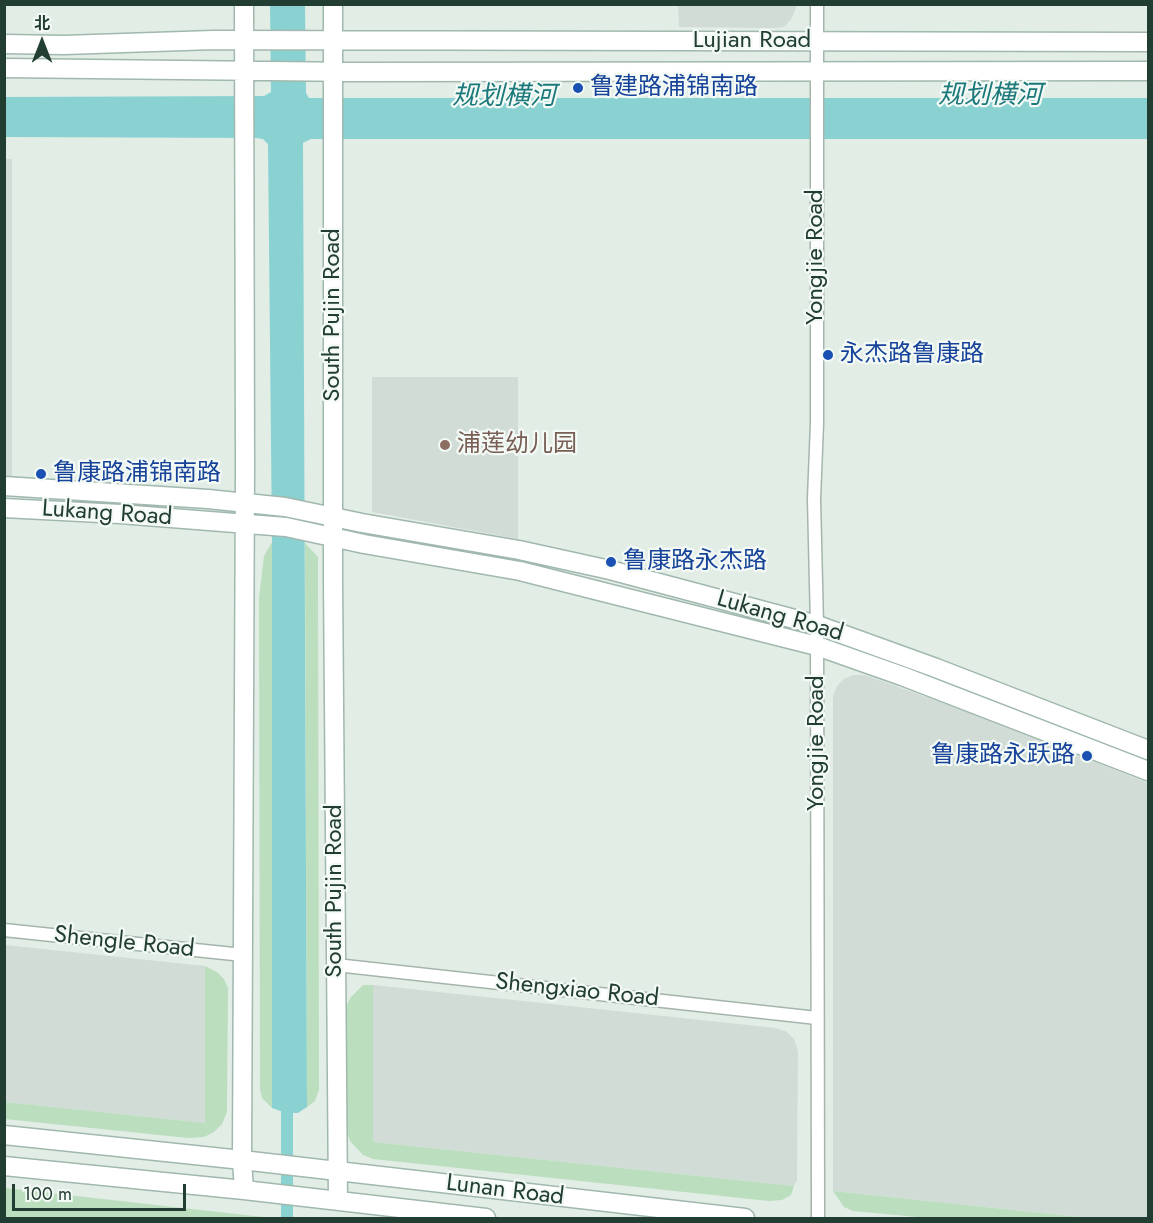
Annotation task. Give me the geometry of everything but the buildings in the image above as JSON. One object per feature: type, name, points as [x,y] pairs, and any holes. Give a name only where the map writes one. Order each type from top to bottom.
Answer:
[{"type":"street","points":[[4,1166],[244,1190],[242,1160],[245,468],[244,4]]},
{"type":"street","name":"South Pujin Road","points":[[333,4],[333,580],[338,1201]]},
{"type":"street","points":[[817,4],[817,71]]},
{"type":"street","name":"Lujian Road","points":[[4,44],[64,45],[213,40],[1149,42]]},
{"type":"street","name":"Lujian Road","points":[[4,68],[357,72],[1149,71]]},
{"type":"street","name":"Yongjie Road","points":[[817,71],[817,423],[814,499],[817,625],[818,1218]]},
{"type":"street","name":"Lukang Road","points":[[4,486],[208,499],[285,507],[362,523],[519,550],[610,570],[817,625],[1149,750]]},
{"type":"street","name":"Lukang Road","points":[[4,508],[74,510],[286,527],[364,544],[520,571],[817,646],[902,676],[1149,771]]},
{"type":"street","name":"Shengle Road","points":[[4,930],[243,955]]},
{"type":"street","name":"Shengxiao Road","points":[[336,965],[817,1018]]},
{"type":"street","points":[[4,1134],[242,1160]]},
{"type":"street","name":"Lunan Road","points":[[242,1160],[745,1218]]},
{"type":"street","name":"Lunan Road","points":[[244,1190],[486,1218]]},
{"type":"shaded area","points":[[678,5],[797,5],[792,18],[784,27],[679,27]]},
{"type":"shaded area","points":[[5,159],[12,159],[12,476],[4,476]]},
{"type":"shaded area","name":"浦莲幼儿园","points":[[372,377],[518,377],[518,539],[372,512]]},
{"type":"shaded area","points":[[853,675],[865,675],[976,715],[1148,783],[1148,1218],[1089,1218],[833,1191],[833,696],[837,686],[844,679]]},
{"type":"shaded area","points":[[5,945],[205,966],[205,1123],[5,1102]]},
{"type":"shaded area","points":[[373,985],[776,1028],[787,1032],[794,1039],[798,1051],[797,1180],[794,1186],[373,1142]]},
{"type":"green space","points":[[272,542],[272,1108],[262,1098],[260,1089],[259,598],[264,556]]},
{"type":"green space","points":[[305,543],[318,557],[319,1090],[315,1101],[307,1107]]},
{"type":"green space","points":[[205,966],[217,972],[224,979],[228,988],[227,1112],[222,1124],[214,1132],[204,1137],[188,1138],[5,1119],[5,1102],[205,1123]]},
{"type":"green space","points":[[363,985],[373,985],[373,1142],[794,1186],[791,1195],[782,1200],[769,1201],[373,1159],[363,1155],[350,1141],[347,1132],[346,1007],[350,998]]},
{"type":"green space","points":[[5,1188],[272,1218],[5,1218]]},
{"type":"green space","points":[[833,1191],[1089,1218],[928,1218],[853,1211],[844,1207]]},
{"type":"water","name":"规划横河","points":[[270,4],[305,5],[306,93],[309,98],[1148,98],[1148,139],[311,139],[303,143],[307,1107],[298,1113],[286,1113],[272,1108],[272,542],[268,144],[263,139],[256,138],[5,137],[5,97],[264,96],[271,92]]},
{"type":"waterway","points":[[287,1098],[287,1218]]},
{"type":"place","name":"鲁建路浦锦南路","points":[[578,88]]},
{"type":"place","name":"永杰路鲁康路","points":[[828,355]]},
{"type":"place","name":"浦莲幼儿园","points":[[445,445]]},
{"type":"place","name":"鲁康路浦锦南路","points":[[41,474]]},
{"type":"place","name":"鲁康路永杰路","points":[[611,562]]},
{"type":"place","name":"鲁康路永跃路","points":[[1087,756]]}]
